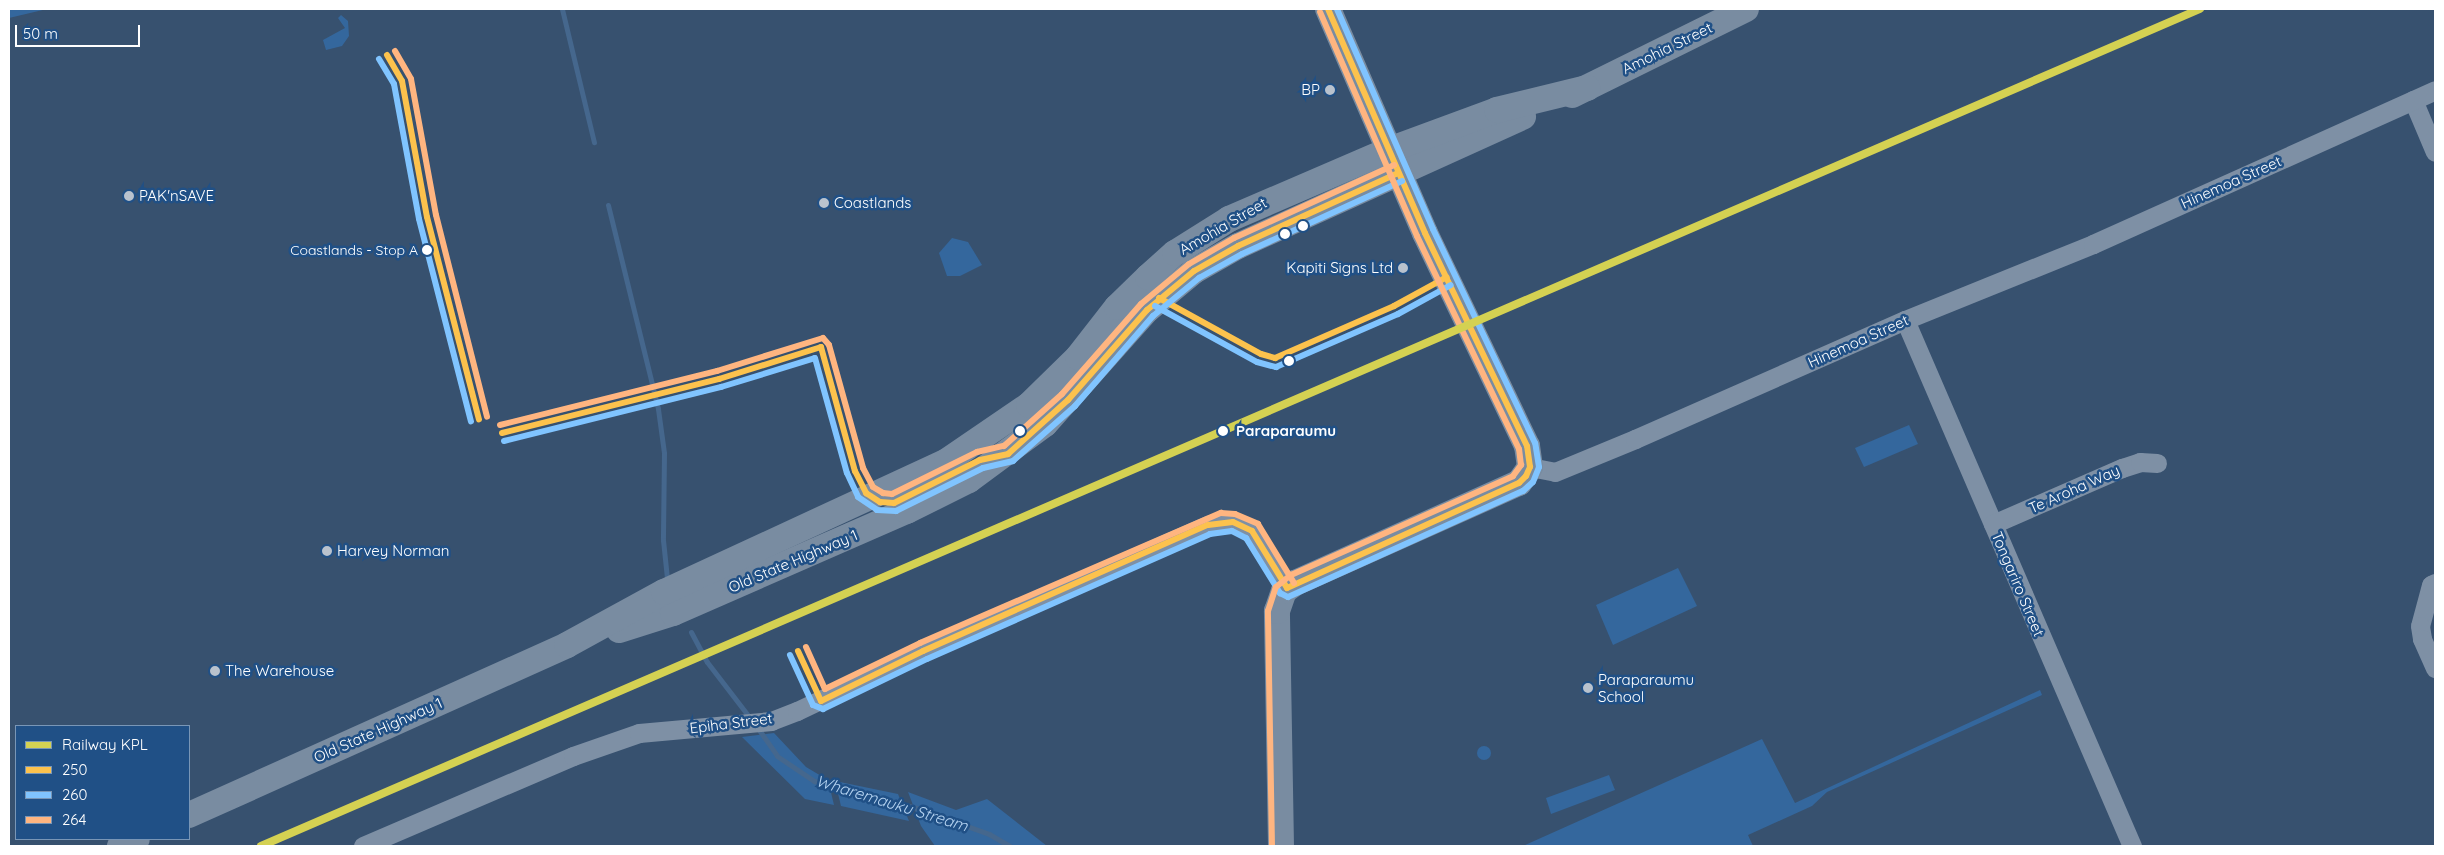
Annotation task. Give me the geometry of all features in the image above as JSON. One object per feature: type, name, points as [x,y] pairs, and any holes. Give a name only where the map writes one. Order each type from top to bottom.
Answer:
[{"type":"main road","points":[[1281,846],[1278,612],[1287,588],[1519,483],[1530,468],[1527,446],[1393,161],[1328,9]]},
{"type":"main road","name":"Amohia Street","points":[[1008,454],[1051,418],[1141,316],[1183,278],[1393,161],[1497,110],[1587,88],[1746,9]]},
{"type":"main road","name":"Amohia Street","points":[[870,497],[947,461],[1029,405],[1078,357],[1132,292],[1196,239],[1270,199],[1393,161]]},
{"type":"main road","name":"Old State Highway 1","points":[[190,815],[567,645],[677,599],[930,501],[1008,454]]},
{"type":"main road","name":"Old State Highway 1","points":[[677,599],[870,497]]},
{"type":"main road","points":[[120,846],[135,840]]},
{"type":"street","name":"Hinemoa Street","points":[[1530,468],[1555,472],[1905,320],[2093,244],[2435,90]]},
{"type":"street","points":[[2413,100],[2435,152]]},
{"type":"street","name":"Tongariro Street","points":[[1905,320],[2132,846]]},
{"type":"street","name":"Te Aroha Way","points":[[1993,524],[2122,468],[2140,462],[2157,463]]},
{"type":"street","name":"Epiha Street","points":[[362,846],[573,756],[639,733],[771,720],[821,701],[923,651],[1163,545],[1222,522],[1233,522],[1252,531],[1287,588]]},
{"type":"street","points":[[2433,584],[2420,626],[2422,639],[2435,668]]},
{"type":"shaded area","points":[[9,9],[47,9],[9,18]]},
{"type":"shaded area","points":[[341,15],[348,21],[349,36],[342,46],[326,50],[323,40],[345,28],[338,18]]},
{"type":"shaded area","points":[[952,238],[968,242],[982,265],[960,276],[947,276],[939,253]]},
{"type":"shaded area","points":[[1909,425],[1918,444],[1864,467],[1855,448]]},
{"type":"shaded area","points":[[1678,568],[1697,606],[1613,645],[1596,605]]},
{"type":"shaded area","points":[[2040,690],[2042,695],[1827,792],[1812,806],[1748,835],[1753,846],[1523,846],[1762,739],[1795,803]]},
{"type":"shaded area","points":[[774,733],[806,767],[828,780],[834,805],[805,799],[742,737]]},
{"type":"shaded area","points":[[1481,746],[1487,746],[1491,753],[1487,760],[1481,760],[1477,756],[1477,750]]},
{"type":"shaded area","points":[[1609,775],[1615,790],[1551,814],[1546,798]]},
{"type":"shaded area","points":[[835,781],[898,794],[909,821],[841,806]]},
{"type":"shaded area","points":[[908,792],[956,810],[987,799],[1047,846],[935,846],[921,826]]},
{"type":"waterway","name":"Wharemauku Stream","points":[[562,9],[594,142]]},
{"type":"waterway","name":"Wharemauku Stream","points":[[608,205],[658,409],[664,453],[663,540],[667,576]]},
{"type":"waterway","name":"Wharemauku Stream","points":[[691,632],[707,662],[750,718]]},
{"type":"waterway","name":"Wharemauku Stream","points":[[757,727],[777,756],[814,781],[917,808],[989,834],[1010,846]]},
{"type":"rail line","name":"KPL","points":[[261,846],[2200,9]]},
{"type":"transit line","name":"250","points":[[798,651],[821,701],[923,651],[1208,525],[1233,522],[1252,531],[1287,588],[1519,483],[1526,476],[1530,467],[1527,446],[1425,233],[1328,9]]},
{"type":"transit line","name":"260","points":[[790,655],[813,705],[823,709],[927,659],[1210,534],[1232,531],[1246,538],[1280,593],[1288,597],[1523,491],[1533,482],[1539,467],[1535,443],[1433,229],[1337,9]]},
{"type":"transit line","name":"264","points":[[1272,846],[1268,611],[1276,587],[1291,575],[1513,476],[1521,465],[1519,449],[1417,236],[1320,12]]},
{"type":"transit line","name":"264","points":[[395,51],[411,79],[436,215],[487,417]]},
{"type":"transit line","name":"250","points":[[387,55],[402,81],[427,217],[479,419]]},
{"type":"transit line","name":"260","points":[[379,59],[394,84],[419,219],[471,421]]},
{"type":"transit line","name":"264","points":[[500,425],[717,371],[823,338],[829,345],[863,468],[873,487],[883,493],[892,494],[977,452],[1004,446],[1062,394],[1141,304],[1189,264],[1234,238],[1394,165]]},
{"type":"transit line","name":"250","points":[[502,433],[719,379],[821,347],[855,471],[866,493],[880,502],[894,503],[980,460],[1008,454],[1068,400],[1147,310],[1194,271],[1238,246],[1398,173]]},
{"type":"transit line","name":"260","points":[[504,441],[721,387],[815,358],[847,473],[858,497],[877,510],[896,511],[983,468],[1013,461],[1075,406],[1153,316],[1199,278],[1242,254],[1402,181]]},
{"type":"transit line","name":"250","points":[[1159,298],[1261,354],[1275,358],[1394,306],[1447,277]]},
{"type":"transit line","name":"260","points":[[1155,306],[1257,362],[1276,367],[1398,314],[1451,285]]},
{"type":"transit line","name":"264","points":[[806,647],[825,689],[920,643],[1221,513],[1235,514],[1258,524],[1294,583]]},
{"type":"place","name":"BP","points":[[1330,90]]},
{"type":"place","name":"PAK'nSAVE","points":[[129,196]]},
{"type":"place","name":"Coastlands","points":[[824,203]]},
{"type":"place","name":"Coastlands - Stop A","points":[[427,250]]},
{"type":"place","name":"Kapiti Signs Ltd","points":[[1403,268]]},
{"type":"place","name":"Paraparaumu","points":[[1223,431]]},
{"type":"place","name":"Harvey Norman","points":[[327,551]]},
{"type":"place","name":"The Warehouse","points":[[215,671]]},
{"type":"place","name":"Paraparaumu School","points":[[1588,688]]}]
